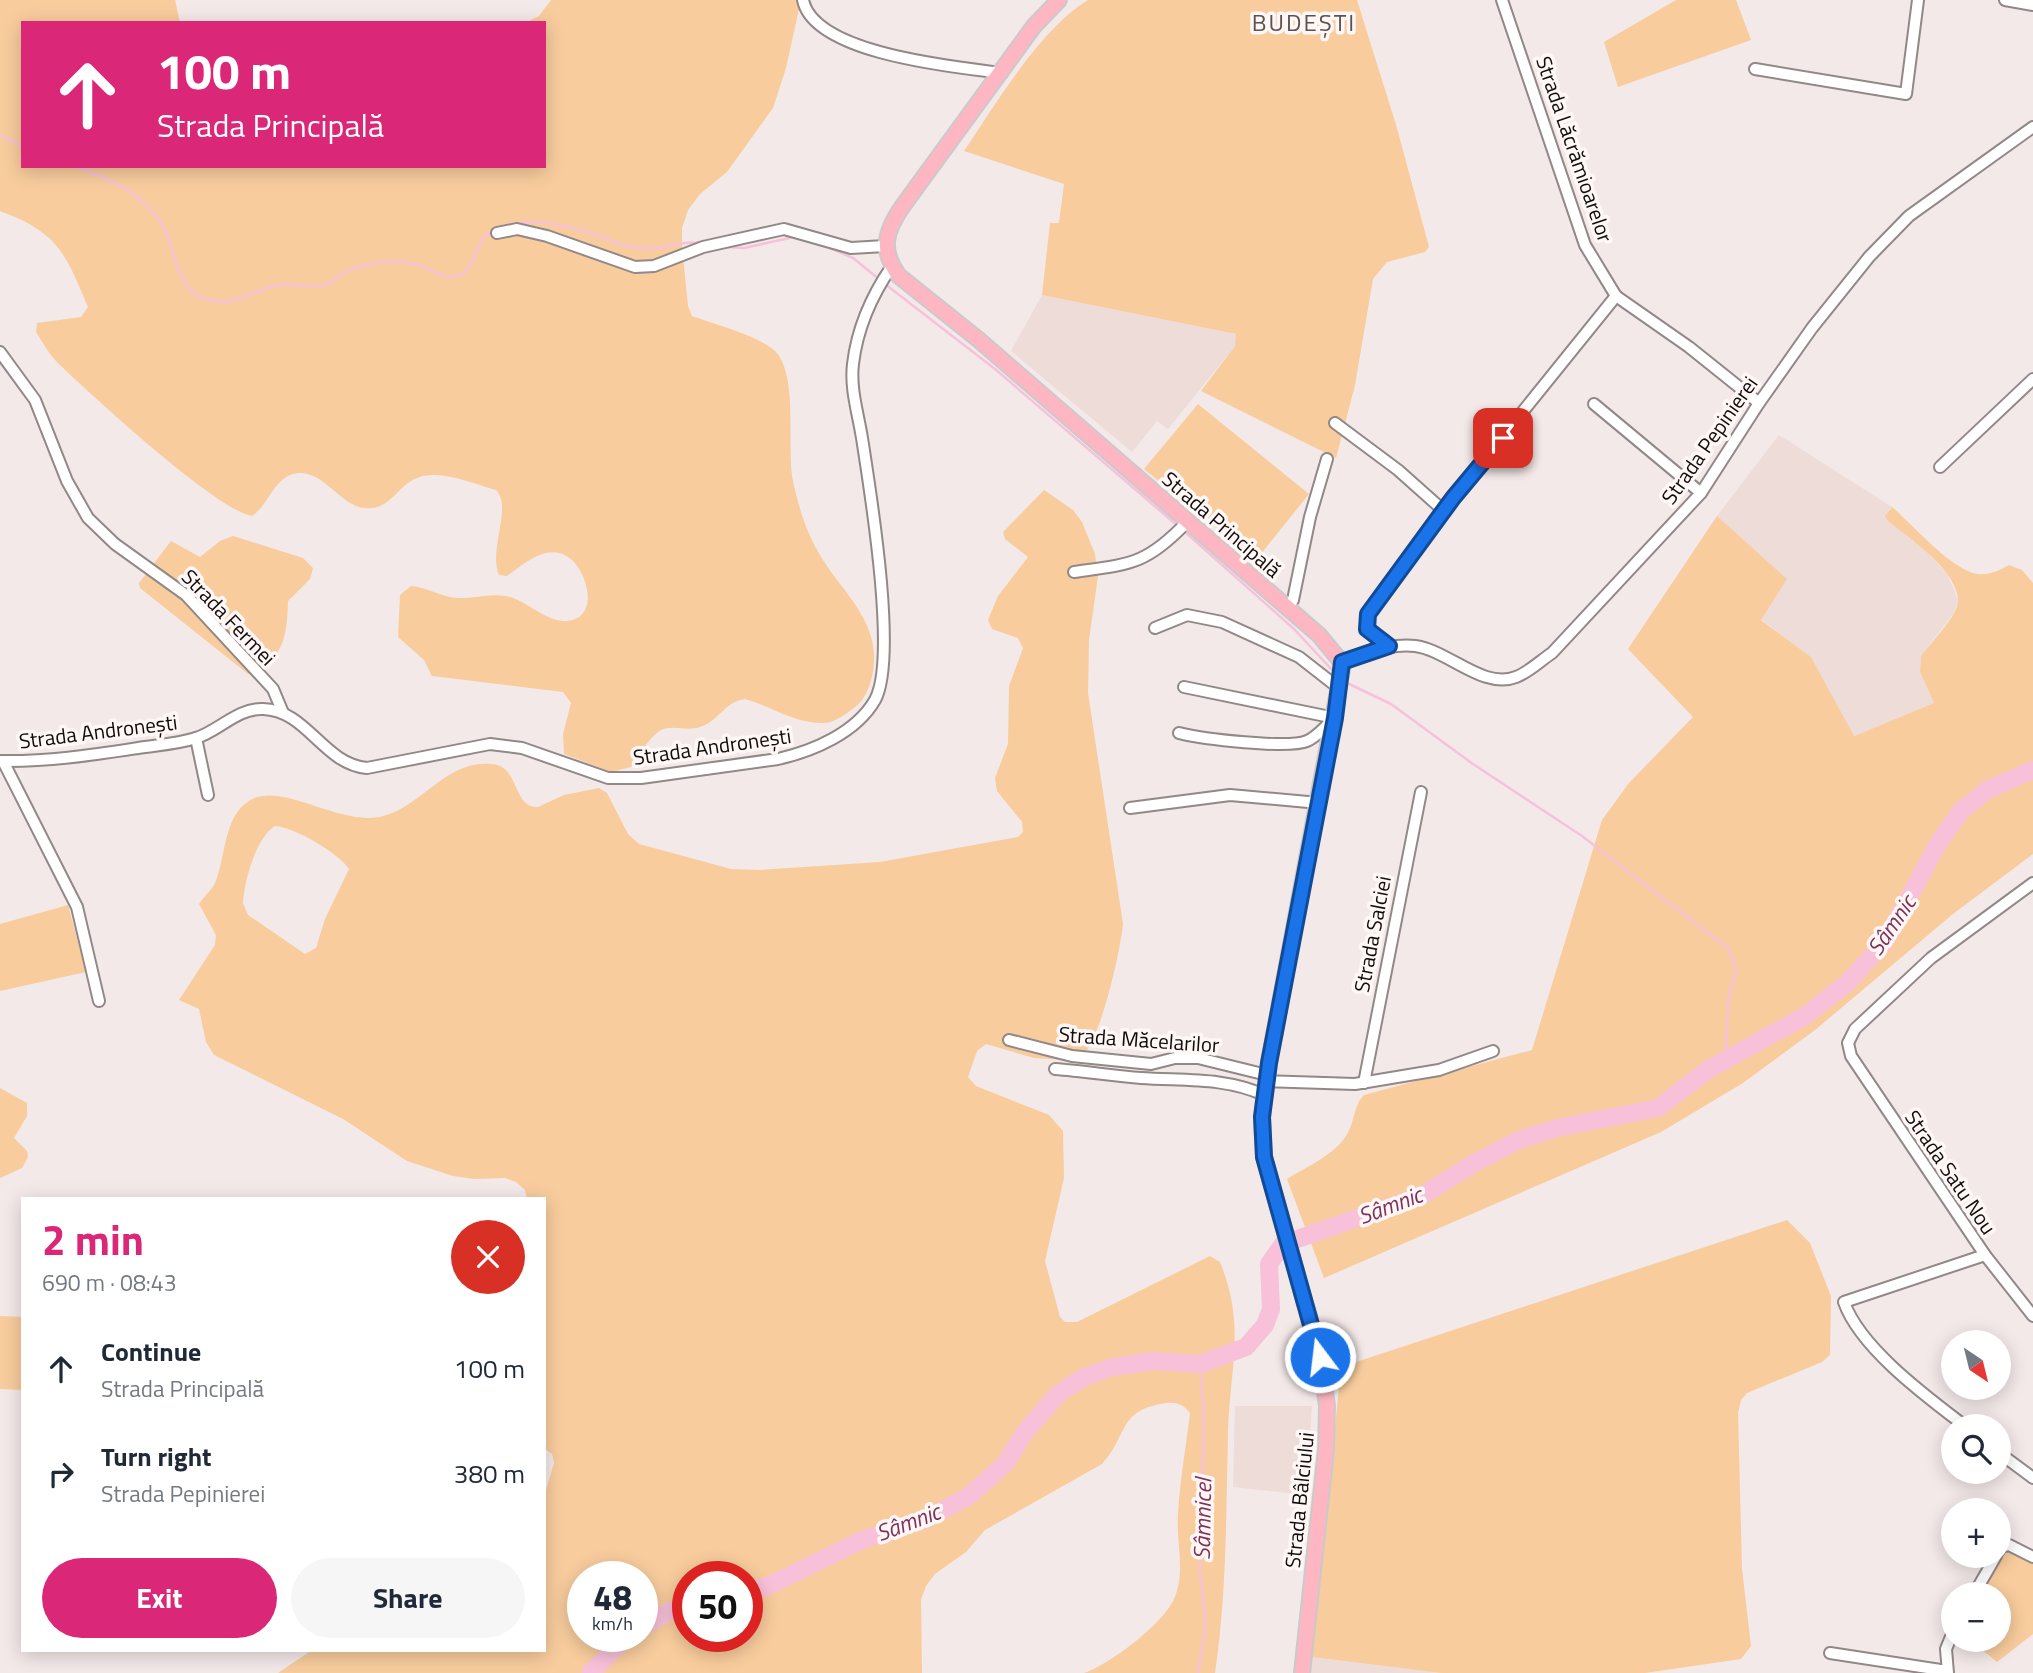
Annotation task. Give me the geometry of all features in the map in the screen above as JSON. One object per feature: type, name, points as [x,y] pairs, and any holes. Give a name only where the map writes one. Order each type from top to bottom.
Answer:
[{"type":"main road","points":[[885,246],[891,223],[902,206],[1034,26],[1059,0]]},
{"type":"main road","name":"Strada Principală","points":[[885,246],[886,275],[899,276],[979,340],[1186,523],[1290,603],[1342,664]]},
{"type":"main road","points":[[1266,1084],[1335,718],[1342,664]]},
{"type":"main road","name":"Strada Bâlciului","points":[[1266,1084],[1264,1157],[1326,1385],[1327,1429],[1302,1673]]},
{"type":"street","points":[[803,0],[816,24],[833,36],[920,60],[1002,73]]},
{"type":"street","name":"Strada Lăcrămioarelor","points":[[1502,0],[1585,245],[1616,296],[1662,327],[1759,403]]},
{"type":"street","points":[[1755,69],[1906,94],[1918,0]]},
{"type":"street","points":[[2005,0],[2033,5]]},
{"type":"street","name":"Strada Pepinierei","points":[[1342,664],[1389,646],[1430,649],[1499,680],[1517,677],[1565,642],[1701,493],[1759,403],[1812,328],[1877,248],[1909,216],[2031,132]]},
{"type":"street","points":[[497,233],[517,229],[547,236],[635,267],[654,266],[703,247],[784,229],[851,248],[885,246]]},
{"type":"street","name":"Strada Andronești","points":[[1,761],[75,758],[196,738],[247,710],[261,709],[283,713],[296,721],[335,757],[355,767],[380,766],[490,744],[522,748],[608,778],[641,778],[778,760],[817,747],[847,729],[870,709],[884,674],[885,646],[871,493],[852,384],[857,343],[886,275]]},
{"type":"street","points":[[1389,646],[1367,629],[1366,618],[1444,511],[1616,296]]},
{"type":"street","name":"Strada Fermei","points":[[0,352],[35,400],[67,481],[88,518],[115,544],[186,595],[273,689],[283,713]]},
{"type":"street","points":[[1940,467],[2033,379]]},
{"type":"street","points":[[1594,404],[1701,493]]},
{"type":"street","points":[[1335,423],[1398,470],[1444,511]]},
{"type":"street","points":[[1290,603],[1327,459]]},
{"type":"street","points":[[1074,572],[1139,561],[1163,546],[1186,523]]},
{"type":"street","points":[[1155,628],[1187,615],[1222,622],[1299,657],[1340,687]]},
{"type":"street","points":[[1184,687],[1335,718]]},
{"type":"street","points":[[1180,733],[1197,737],[1293,744],[1311,739],[1335,718]]},
{"type":"street","points":[[196,738],[208,795]]},
{"type":"street","points":[[1,761],[77,907],[100,1001]]},
{"type":"street","name":"Strada Salciei","points":[[1364,1083],[1421,792]]},
{"type":"street","points":[[1130,807],[1230,795],[1319,803]]},
{"type":"street","name":"Strada Satu Nou","points":[[2033,883],[1931,958],[1855,1029],[1848,1043],[1851,1056],[1985,1255],[2033,1316]]},
{"type":"street","name":"Strada Măcelarilor","points":[[1009,1040],[1072,1056],[1151,1063],[1175,1058],[1198,1058],[1266,1084]]},
{"type":"street","points":[[1055,1069],[1139,1078],[1190,1079],[1239,1086],[1364,1083],[1439,1070],[1493,1051]]},
{"type":"street","points":[[1951,1414],[1871,1344],[1856,1326],[1844,1302],[1985,1255]]},
{"type":"street","points":[[2011,1462],[2033,1478]]},
{"type":"street","points":[[2011,1546],[2033,1557]]},
{"type":"street","points":[[1830,1653],[1947,1672],[1946,1652]]},
{"type":"shaded area","points":[[0,0],[175,0],[180,21],[21,21],[21,168],[546,168],[546,21],[529,21],[539,16],[551,0],[801,0],[786,68],[773,108],[727,172],[700,194],[688,210],[682,228],[682,247],[688,306],[692,316],[758,340],[775,351],[782,362],[789,394],[791,467],[801,512],[817,551],[860,612],[872,639],[873,672],[862,701],[838,719],[821,723],[792,717],[745,699],[732,704],[712,721],[700,727],[662,729],[650,740],[631,767],[611,772],[564,754],[563,734],[571,703],[563,692],[432,676],[424,660],[398,637],[400,595],[411,586],[457,598],[505,596],[556,620],[574,619],[582,614],[588,597],[583,577],[572,560],[564,554],[547,553],[530,560],[507,576],[499,575],[496,553],[502,518],[501,497],[496,490],[441,475],[414,479],[382,505],[364,508],[346,500],[321,480],[303,473],[293,474],[275,487],[258,512],[252,516],[235,509],[183,473],[124,423],[49,352],[36,332],[37,323],[81,317],[88,307],[73,272],[58,247],[35,228],[0,211]]},
{"type":"shaded area","points":[[1088,0],[1357,0],[1397,128],[1429,247],[1425,252],[1387,262],[1373,279],[1355,385],[1336,458],[1201,391],[1235,346],[1236,334],[1042,295],[1050,223],[1059,223],[1064,184],[964,151],[1004,90],[1036,48],[1070,13]]},
{"type":"shaded area","points":[[1676,0],[1736,0],[1751,40],[1618,87],[1604,42]]},
{"type":"shaded area","points":[[1042,295],[1236,334],[1238,338],[1235,346],[1168,429],[1157,421],[1132,452],[1011,351]]},
{"type":"shaded area","points":[[1198,404],[1309,494],[1256,560],[1144,469]]},
{"type":"shaded area","points":[[1779,435],[1892,507],[1888,510],[1947,574],[1958,602],[1953,614],[1921,656],[1920,672],[1934,703],[1853,736],[1811,657],[1761,619],[1786,579],[1717,516]]},
{"type":"shaded area","points":[[1044,490],[1073,510],[1082,522],[1095,554],[1098,576],[1089,640],[1088,693],[1123,924],[1118,955],[1101,1018],[1086,1052],[1078,1061],[1034,1058],[986,1044],[977,1051],[968,1077],[976,1086],[1049,1115],[1063,1131],[1064,1178],[1045,1261],[1060,1317],[1065,1322],[1077,1322],[1210,1256],[1220,1262],[1232,1306],[1234,1346],[1228,1431],[1224,1583],[1215,1673],[1084,1673],[1107,1662],[1147,1631],[1168,1609],[1178,1589],[1178,1514],[1190,1413],[1177,1403],[1170,1403],[1139,1411],[1126,1425],[1102,1464],[985,1530],[966,1552],[935,1574],[921,1599],[922,1673],[278,1673],[309,1652],[546,1652],[546,1490],[554,1463],[552,1454],[546,1450],[546,1197],[527,1197],[525,1190],[516,1182],[505,1178],[474,1179],[453,1176],[407,1161],[343,1119],[214,1055],[206,1042],[199,1009],[179,1000],[215,945],[216,935],[199,904],[215,883],[234,817],[249,801],[262,796],[278,796],[349,816],[383,816],[397,811],[461,769],[476,764],[492,764],[501,766],[507,772],[519,794],[530,806],[538,807],[564,795],[599,788],[607,793],[628,834],[639,844],[731,869],[759,870],[880,862],[1018,837],[1023,832],[1022,822],[997,791],[995,778],[1008,744],[1009,686],[1023,648],[1018,638],[992,629],[988,620],[998,596],[1028,557],[1005,539],[1003,532]],"holes":[[[275,826],[293,831],[336,856],[349,869],[325,919],[316,948],[305,954],[248,915],[243,903],[249,872],[262,840]]]},
{"type":"shaded area","points":[[1892,507],[1941,553],[1963,568],[1973,573],[1987,574],[2009,565],[2022,570],[2033,583],[2033,854],[1953,914],[1815,1030],[1743,1083],[1661,1132],[1324,1278],[1287,1179],[1327,1155],[1341,1143],[1364,1095],[1532,1050],[1602,820],[1629,783],[1693,717],[1628,649],[1717,516],[1787,579],[1761,620],[1811,657],[1854,736],[1934,703],[1920,672],[1921,656],[1953,615],[1958,602],[1956,590],[1942,567],[1888,521],[1885,516]]},
{"type":"shaded area","points":[[233,536],[303,558],[313,568],[310,579],[288,601],[284,636],[276,654],[248,674],[140,588],[139,583],[171,541],[200,557],[220,541]]},
{"type":"shaded area","points":[[68,905],[86,972],[0,991],[0,924]]},
{"type":"shaded area","points":[[0,1088],[27,1103],[27,1116],[14,1138],[27,1151],[28,1157],[22,1168],[0,1178]]},
{"type":"shaded area","points":[[1787,1220],[1810,1243],[1831,1296],[1830,1355],[1822,1362],[1747,1393],[1741,1400],[1738,1413],[1742,1569],[1751,1646],[1741,1659],[1645,1673],[1441,1673],[1312,1657],[1341,1367]]},
{"type":"shaded area","points":[[0,1316],[21,1317],[21,1390],[0,1389]]},
{"type":"shaded area","points":[[1235,1406],[1312,1406],[1306,1495],[1233,1487]]},
{"type":"shaded area","points":[[2011,1550],[2033,1561],[2033,1634],[2011,1651],[2011,1582],[1986,1582],[1994,1568],[2011,1568]]},
{"type":"shaded area","points":[[1985,1652],[2010,1652],[1997,1662]]},
{"type":"shaded area","points":[[1311,1657],[1441,1673],[1310,1673]]},
{"type":"waterway","points":[[0,135],[21,146]]},
{"type":"waterway","points":[[79,168],[120,186],[150,209],[164,228],[182,277],[197,295],[209,300],[228,301],[280,285],[322,285],[330,283],[343,273],[382,262],[411,263],[443,276],[457,276],[470,266],[487,235],[496,228],[510,224],[539,222],[569,227],[641,248],[701,243]]},
{"type":"waterway","points":[[725,247],[744,248],[794,237]]},
{"type":"waterway","points":[[823,245],[853,258],[880,280]]},
{"type":"waterway","points":[[885,284],[995,369],[1179,527]]},
{"type":"waterway","points":[[1184,531],[1294,629],[1335,673]]},
{"type":"waterway","points":[[1345,682],[1391,704],[1473,764],[1582,836],[1729,949],[1736,970],[1728,1001],[1726,1059]]},
{"type":"waterway","name":"Sâmnic","points":[[763,1587],[862,1540],[924,1520],[969,1496],[1005,1464],[1025,1432],[1058,1394],[1084,1377],[1113,1367],[1153,1361],[1200,1364],[1246,1347],[1265,1325],[1271,1309],[1269,1264],[1283,1244],[1423,1195],[1476,1162],[1519,1140],[1557,1128],[1658,1108],[1709,1069],[1805,1016],[1847,983],[1884,943],[1939,842],[1961,811],[1987,790],[2033,770]]},
{"type":"waterway","name":"Sâmnicel","points":[[1198,1673],[1206,1624],[1200,1573],[1204,1415],[1200,1364]]},
{"type":"waterway","name":"Sâmnic","points":[[658,1618],[672,1611]]},
{"type":"waterway","name":"Sâmnic","points":[[590,1673],[612,1652]]},
{"type":"district","name":"BUDEȘTI","points":[[1304,22]]},
{"type":"route","points":[[1320,1357],[1267,1174],[1262,1117],[1269,1063],[1335,718],[1342,662],[1389,646],[1367,629],[1368,614],[1453,498],[1503,438]]}]
